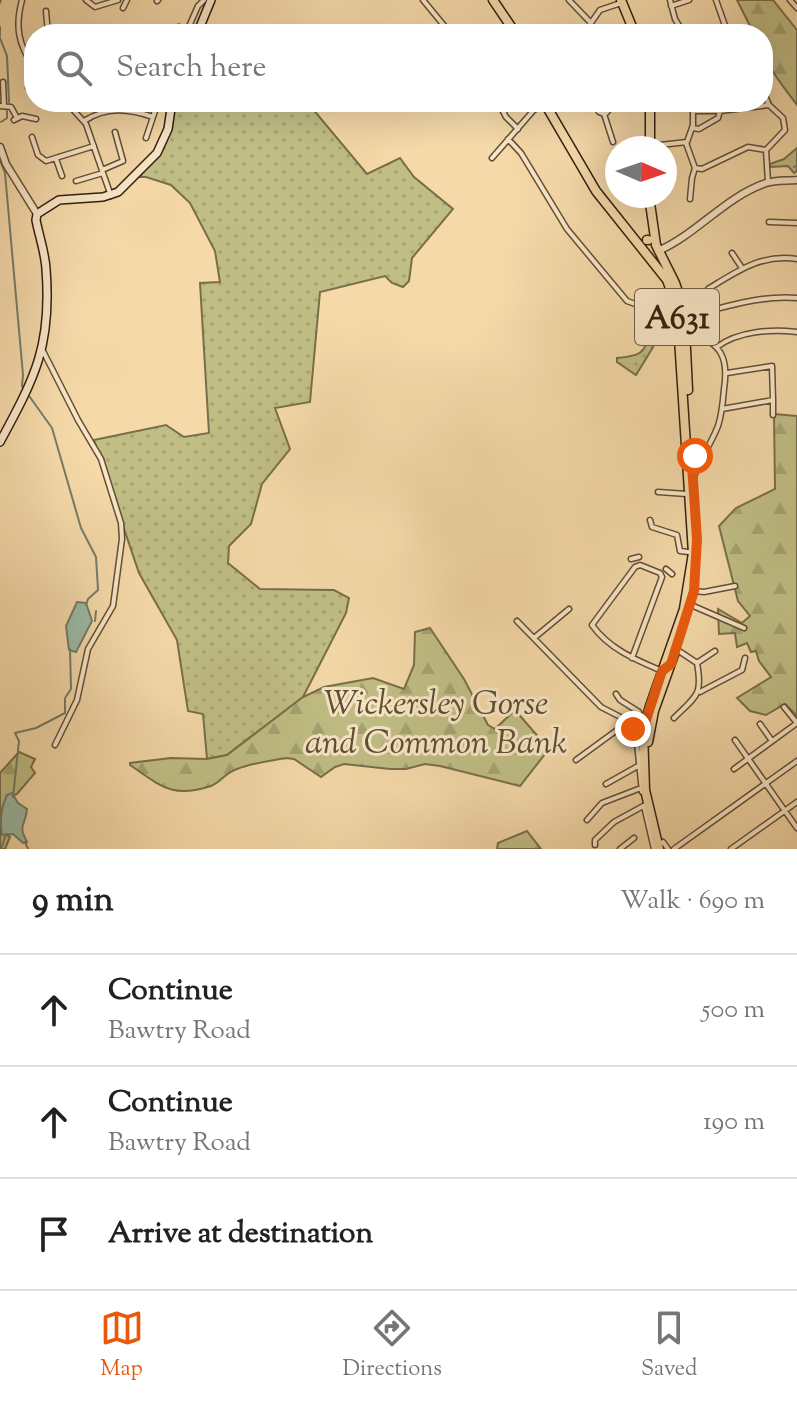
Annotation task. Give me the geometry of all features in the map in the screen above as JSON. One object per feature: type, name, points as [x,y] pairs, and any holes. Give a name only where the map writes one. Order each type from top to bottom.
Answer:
[{"type":"main road","points":[[197,24],[211,0]]},
{"type":"main road","points":[[496,0],[512,24]]},
{"type":"main road","points":[[621,1],[631,24]]},
{"type":"main road","points":[[0,442],[43,351],[47,317],[46,269],[37,214],[63,199],[111,196],[155,157],[168,129],[171,112]]},
{"type":"main road","name":"A631","points":[[551,112],[596,191],[652,249],[675,283],[686,312],[689,494],[695,553],[688,597],[655,691]]},
{"type":"main road","points":[[650,112],[650,136]]},
{"type":"main road","points":[[650,208],[652,249]]},
{"type":"main road","name":"A631","points":[[652,249],[674,297],[686,338],[694,477],[694,591],[651,720],[647,748],[653,805],[663,848]]},
{"type":"main road","name":"A631","points":[[663,848],[646,805],[636,724],[661,681],[664,681]]},
{"type":"street","points":[[22,0],[17,16],[18,31],[24,44]]},
{"type":"street","points":[[86,0],[95,7],[118,0],[125,4]]},
{"type":"street","points":[[194,24],[198,6],[204,0]]},
{"type":"street","points":[[423,0],[443,24]]},
{"type":"street","points":[[569,0],[591,23],[600,10],[621,1]]},
{"type":"street","points":[[679,24],[670,3],[689,0]]},
{"type":"street","points":[[716,0],[724,24]]},
{"type":"street","points":[[790,0],[797,8]]},
{"type":"street","points":[[46,11],[47,24]]},
{"type":"street","points":[[3,82],[2,106],[14,109],[16,119],[34,117]]},
{"type":"street","points":[[766,150],[782,136],[786,127],[773,108]]},
{"type":"street","points":[[75,112],[84,121],[111,196]]},
{"type":"street","points":[[84,121],[103,112]]},
{"type":"street","points":[[136,112],[153,117]]},
{"type":"street","points":[[146,138],[155,112]]},
{"type":"street","points":[[503,112],[518,129]]},
{"type":"street","points":[[492,158],[535,112]]},
{"type":"street","points":[[599,112],[604,114]]},
{"type":"street","points":[[692,196],[695,168],[686,143],[692,128],[693,112]]},
{"type":"street","points":[[692,128],[699,129],[718,118],[720,112]]},
{"type":"street","points":[[604,114],[611,136]]},
{"type":"street","points":[[76,181],[122,163],[123,156],[115,132]]},
{"type":"street","points":[[32,137],[40,158],[46,161],[94,146]]},
{"type":"street","points":[[508,139],[521,153],[567,229],[627,301],[634,306],[644,306],[674,297]]},
{"type":"street","points":[[677,144],[686,143]]},
{"type":"street","points":[[0,147],[4,160],[37,214]]},
{"type":"street","points":[[695,168],[702,169],[748,147],[766,150]]},
{"type":"street","points":[[766,150],[768,182]]},
{"type":"street","points":[[123,156],[133,153]]},
{"type":"street","points":[[56,158],[62,176]]},
{"type":"street","points":[[652,249],[673,244],[746,192],[768,182],[797,180]]},
{"type":"street","points":[[769,222],[797,223]]},
{"type":"street","points":[[732,253],[742,268]]},
{"type":"street","points":[[711,310],[708,289],[742,268],[767,258],[797,259]]},
{"type":"street","points":[[686,312],[711,310],[744,301],[797,298]]},
{"type":"street","points":[[641,315],[644,306]]},
{"type":"street","points":[[717,347],[758,332],[797,332]]},
{"type":"street","points":[[686,338],[711,341],[724,358],[727,373],[718,426],[694,477]]},
{"type":"street","points":[[43,351],[101,459],[121,523],[122,539],[113,606],[88,649],[73,713],[55,745]]},
{"type":"street","points":[[727,373],[775,365],[773,415]]},
{"type":"street","points":[[722,409],[773,400]]},
{"type":"street","points":[[691,450],[697,457],[705,453]]},
{"type":"street","points":[[658,492],[689,494]]},
{"type":"street","points":[[661,501],[665,493]]},
{"type":"street","points":[[650,520],[652,527]]},
{"type":"street","points":[[652,527],[675,533],[680,551],[695,553]]},
{"type":"street","points":[[646,532],[652,527]]},
{"type":"street","points":[[635,558],[638,565],[662,576]]},
{"type":"street","points":[[585,630],[638,565]]},
{"type":"street","points":[[632,658],[662,576],[669,572]]},
{"type":"street","points":[[694,591],[735,586]]},
{"type":"street","points":[[691,605],[744,628]]},
{"type":"street","points":[[533,638],[569,609]]},
{"type":"street","points":[[517,621],[601,707],[636,724]]},
{"type":"street","points":[[592,625],[632,658],[662,671],[671,664]]},
{"type":"street","points":[[676,649],[697,663]]},
{"type":"street","points":[[697,663],[715,651]]},
{"type":"street","points":[[674,718],[700,692],[742,670],[745,658]]},
{"type":"street","points":[[697,663],[700,692]]},
{"type":"street","points":[[595,845],[595,840],[614,822],[646,805],[633,733],[639,712],[616,694]]},
{"type":"street","points":[[734,769],[797,723],[784,707]]},
{"type":"street","points":[[576,760],[636,724]]},
{"type":"street","points":[[760,724],[772,741]]},
{"type":"street","points":[[735,740],[797,828]]},
{"type":"street","points":[[663,848],[797,761]]},
{"type":"street","points":[[606,784],[638,766]]},
{"type":"street","points":[[587,820],[602,803],[641,788]]},
{"type":"street","points":[[731,849],[797,802]]},
{"type":"street","points":[[620,849],[634,838]]},
{"type":"green space","points":[[737,0],[773,0],[797,30],[797,105],[773,71],[773,24],[749,24]]},
{"type":"green space","points":[[170,112],[315,112],[367,174],[400,158],[414,177],[453,209],[412,258],[409,281],[403,287],[385,276],[320,292],[310,402],[275,408],[290,449],[262,484],[251,524],[229,546],[228,563],[260,589],[334,590],[349,598],[346,613],[303,697],[227,755],[207,759],[203,714],[188,711],[177,640],[139,573],[94,440],[166,425],[184,437],[209,433],[200,283],[220,282],[215,251],[190,203],[171,185],[140,177],[157,157]]},
{"type":"green space","points":[[797,148],[797,171],[794,173],[788,166],[770,167],[770,164],[784,159]]},
{"type":"green space","points":[[658,329],[653,347],[636,375],[617,362],[617,358],[640,353],[650,333]]},
{"type":"green space","points":[[774,414],[797,416],[797,716],[785,704],[766,715],[750,711],[737,698],[771,677],[756,651],[751,652],[747,643],[737,647],[735,633],[719,634],[718,609],[742,623],[750,616],[738,601],[719,526],[736,508],[775,489]]},
{"type":"green space","name":"Wickersley Gorse and Common Bank","points":[[430,628],[464,679],[488,725],[495,729],[515,710],[549,749],[520,786],[425,764],[390,769],[344,764],[321,777],[294,759],[286,758],[243,767],[198,790],[176,791],[130,765],[171,758],[207,759],[227,755],[303,697],[324,687],[373,678],[404,689],[414,665],[415,632]]},
{"type":"green space","points":[[19,752],[35,759],[31,767],[35,773],[17,794],[7,798],[3,833],[10,837],[5,849],[0,849],[0,773]]},
{"type":"green space","points":[[527,831],[541,849],[497,849],[498,843]]},
{"type":"shaded area","points":[[77,602],[86,603],[92,621],[76,652],[69,650],[66,626]]},
{"type":"shaded area","points":[[12,793],[18,803],[27,809],[22,828],[27,842],[23,843],[13,834],[2,835],[3,804],[7,795]]},
{"type":"waterway","points":[[0,27],[0,36]]},
{"type":"waterway","points":[[0,38],[7,56],[9,102]]},
{"type":"waterway","points":[[1,122],[7,118],[7,111]]},
{"type":"waterway","points":[[0,160],[5,173],[22,386],[52,428],[81,528],[96,557],[98,590],[86,605]]},
{"type":"waterway","points":[[95,621],[96,611]]},
{"type":"waterway","points":[[13,797],[19,741],[15,733],[36,728],[65,713],[65,698],[71,689],[70,649]]},
{"type":"waterway","points":[[1,849],[6,834]]},
{"type":"waterway","points":[[25,842],[28,849]]},
{"type":"route","points":[[633,729],[634,724],[644,726],[662,671],[671,664],[689,614],[698,560],[691,450],[695,456]]}]
